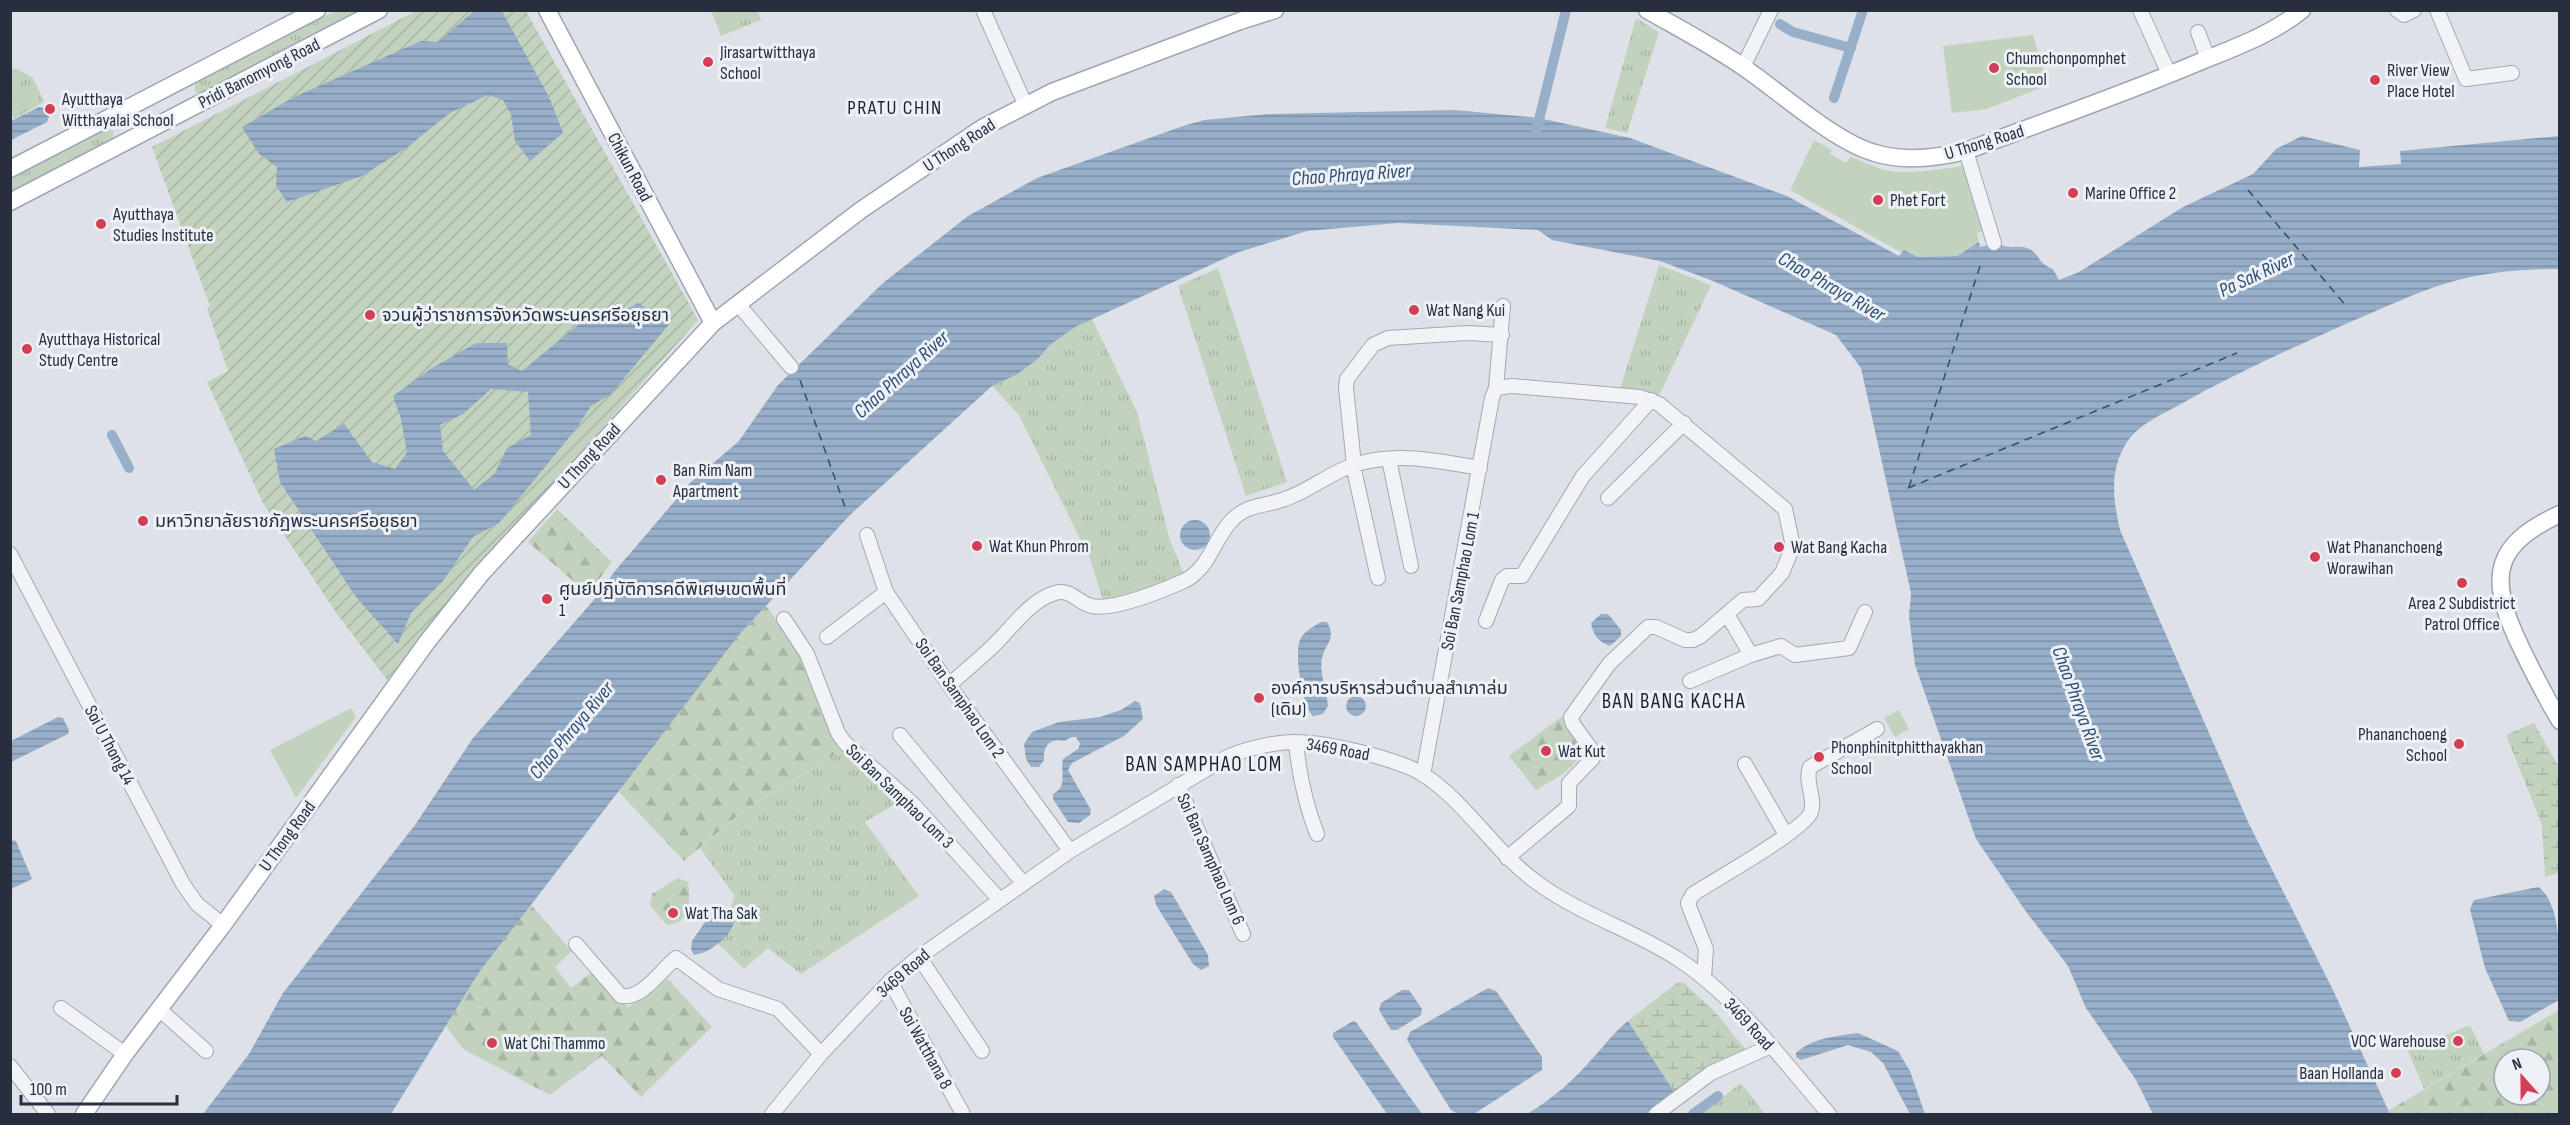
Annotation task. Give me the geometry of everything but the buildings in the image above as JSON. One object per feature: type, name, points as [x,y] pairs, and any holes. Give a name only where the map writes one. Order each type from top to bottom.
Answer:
[{"type":"main road","name":"Pridi Banomyong Road","points":[[10,169],[317,10]]},
{"type":"main road","name":"Pridi Banomyong Road","points":[[10,202],[380,10]]},
{"type":"main road","name":"Chikun Road","points":[[547,10],[713,323]]},
{"type":"main road","name":"U Thong Road","points":[[84,1114],[125,1054],[223,925],[427,642],[481,574],[713,323],[861,210],[982,128],[1025,104],[1140,57],[1275,10]]},
{"type":"main road","name":"U Thong Road","points":[[1647,10],[1743,67],[1821,124],[1873,153],[1891,157],[1918,158],[1945,156],[1966,151],[2169,75],[2287,23],[2302,10]]},
{"type":"main road","points":[[185,79],[190,99],[198,105]]},
{"type":"main road","points":[[106,120],[115,127],[119,135],[119,146]]},
{"type":"main road","points":[[2559,514],[2538,524],[2520,537],[2507,554],[2499,575],[2500,594],[2507,619],[2559,721]]},
{"type":"street","points":[[983,10],[1025,104]]},
{"type":"street","points":[[1743,67],[1770,10]]},
{"type":"street","points":[[2140,10],[2169,75]]},
{"type":"street","points":[[2397,10],[2404,15],[2414,10]]},
{"type":"street","points":[[2437,10],[2466,79],[2512,73]]},
{"type":"street","points":[[2198,32],[2208,58]]},
{"type":"street","points":[[1966,151],[1994,243]]},
{"type":"street","points":[[738,304],[790,367]]},
{"type":"street","name":"Soi Ban Samphao Lom 1","points":[[1423,775],[1492,398],[1496,387],[1503,306]]},
{"type":"street","points":[[1378,578],[1354,465],[1347,379],[1373,345],[1388,338],[1468,333],[1502,335]]},
{"type":"street","points":[[1496,387],[1512,386],[1651,400],[1684,423],[1785,509],[1793,546],[1782,573],[1758,599],[1743,600],[1701,636],[1693,640],[1684,640],[1656,627],[1648,627],[1609,664],[1571,717],[1573,724],[1594,753],[1593,758],[1569,783],[1569,806],[1507,858]]},
{"type":"street","points":[[1486,621],[1502,580],[1507,576],[1522,576],[1583,476],[1651,400]]},
{"type":"street","points":[[1608,498],[1684,423]]},
{"type":"street","points":[[950,685],[998,641],[1018,619],[1043,598],[1056,592],[1065,591],[1091,606],[1103,606],[1117,604],[1185,581],[1207,562],[1231,521],[1261,503],[1282,501],[1354,465],[1389,459],[1415,457],[1480,468]]},
{"type":"street","points":[[1389,459],[1411,566]]},
{"type":"street","name":"Soi Ban Samphao Lom 2","points":[[867,535],[886,592],[1070,851]]},
{"type":"street","name":"Soi U Thong 14","points":[[10,554],[183,884],[197,904],[223,925]]},
{"type":"street","points":[[827,637],[886,592]]},
{"type":"street","points":[[1690,681],[1751,655],[1780,646],[1795,655],[1849,648],[1865,612]]},
{"type":"street","points":[[1727,614],[1751,655]]},
{"type":"street","name":"Soi Ban Samphao Lom 3","points":[[784,619],[807,654],[844,743],[913,804],[999,899]]},
{"type":"street","points":[[1704,978],[1706,949],[1688,903],[1693,894],[1786,836],[1809,817],[1812,811],[1806,775],[1810,767],[1877,729]]},
{"type":"street","points":[[900,735],[1023,883]]},
{"type":"street","points":[[1296,742],[1305,802],[1317,834]]},
{"type":"street","name":"3469 Road","points":[[772,1114],[821,1054],[890,981],[999,899],[1070,851],[1178,785],[1245,749],[1296,742],[1383,757],[1423,775],[1453,801],[1507,858],[1537,883],[1567,903],[1650,943],[1704,978],[1771,1046],[1829,1114]]},
{"type":"street","points":[[1745,764],[1786,836]]},
{"type":"street","name":"Soi Ban Samphao Lom 6","points":[[1178,785],[1243,934]]},
{"type":"street","points":[[576,944],[621,996],[628,997],[638,993],[676,958],[718,988],[778,1009],[821,1054]]},
{"type":"street","points":[[919,957],[982,1051]]},
{"type":"street","name":"Soi Watthana 8","points":[[890,981],[963,1114]]},
{"type":"street","points":[[61,1008],[125,1054]]},
{"type":"street","points":[[159,1009],[206,1051]]},
{"type":"street","points":[[1656,1114],[1711,1073],[1758,1054],[1771,1046]]},
{"type":"street","points":[[10,1066],[48,1114]]},
{"type":"green space","points":[[337,11],[356,11],[312,37],[201,94],[195,92],[195,83],[305,24]]},
{"type":"green space","points":[[416,11],[526,11],[698,320],[455,595],[387,680],[337,614],[263,503],[207,382],[228,371],[207,308],[210,306],[152,147]]},
{"type":"green space","points":[[711,11],[758,11],[761,20],[721,36]]},
{"type":"green space","points":[[1636,18],[1659,32],[1627,133],[1605,128]]},
{"type":"green space","points":[[2033,35],[2048,85],[1987,109],[1952,113],[1943,46]]},
{"type":"green space","points":[[16,68],[33,78],[44,102],[14,119],[11,112],[10,71]]},
{"type":"green space","points":[[104,129],[113,131],[113,140],[11,194],[11,178]]},
{"type":"green space","points":[[1814,140],[1832,150],[1830,154],[1846,163],[1850,157],[1890,171],[1924,171],[1967,165],[1989,230],[1977,233],[1979,242],[1957,256],[1918,257],[1904,250],[1902,253],[1790,190]]},
{"type":"green space","points":[[1659,265],[1711,285],[1659,396],[1649,392],[1620,389]]},
{"type":"green space","points":[[1218,268],[1287,482],[1246,496],[1178,286]]},
{"type":"green space","points":[[1092,319],[1137,412],[1169,537],[1185,577],[1120,598],[1103,600],[1090,559],[1019,415],[992,386],[1016,375],[1038,359],[1051,344],[1075,327]]},
{"type":"green space","points":[[557,509],[612,562],[588,594],[528,542]]},
{"type":"green space","points":[[766,606],[799,649],[828,728],[846,748],[743,811],[684,861],[618,791],[739,635]]},
{"type":"green space","points":[[351,708],[356,717],[296,798],[270,750]]},
{"type":"green space","points":[[1899,710],[1909,729],[1895,737],[1884,718]]},
{"type":"green space","points":[[1564,715],[1586,745],[1572,766],[1536,790],[1509,756]]},
{"type":"green space","points":[[2534,723],[2559,767],[2559,873],[2545,877],[2542,825],[2506,735]]},
{"type":"green space","points":[[846,748],[902,800],[865,822],[919,896],[801,974],[768,948],[744,969],[718,944],[734,927],[735,920],[730,915],[734,895],[700,848],[743,811]]},
{"type":"green space","points":[[678,878],[688,882],[689,903],[685,916],[680,921],[667,925],[650,905],[652,894]]},
{"type":"green space","points":[[531,905],[572,951],[555,967],[571,988],[592,972],[628,1007],[668,979],[712,1027],[641,1097],[602,1056],[550,1095],[463,1049],[446,1026],[480,971]]},
{"type":"green space","points":[[1678,982],[1684,983],[1715,1012],[1746,1050],[1675,1093],[1628,1021]]},
{"type":"green space","points":[[2559,1010],[2559,1114],[2390,1114],[2388,1111],[2492,1050],[2492,1107],[2552,1107],[2552,1047],[2496,1047]]},
{"type":"green space","points":[[2470,1025],[2484,1054],[2424,1089],[2408,1051]]},
{"type":"green space","points":[[1741,1083],[1765,1114],[1700,1114]]},
{"type":"water","points":[[474,11],[502,11],[550,99],[563,133],[530,161],[515,141],[511,115],[503,100],[488,95],[450,113],[406,148],[362,176],[287,202],[276,186],[277,167],[259,154],[242,127],[294,97],[421,41],[438,42]]},
{"type":"water","points":[[39,107],[44,108],[49,117],[47,122],[11,140],[11,121]]},
{"type":"water","points":[[1455,110],[1539,118],[1630,138],[1787,196],[1899,256],[1904,250],[1918,257],[1957,256],[1979,242],[1980,247],[1997,243],[2027,248],[2053,269],[2059,280],[2079,272],[2183,207],[2253,174],[2276,149],[2302,136],[2360,150],[2359,167],[2401,164],[2400,151],[2559,136],[2559,269],[2503,272],[2447,283],[2398,301],[2285,352],[2221,383],[2144,425],[2127,442],[2117,463],[2115,474],[2114,496],[2120,530],[2249,824],[2333,990],[2390,1114],[2153,1114],[2136,1080],[2086,1008],[2068,966],[2027,913],[1976,839],[1915,665],[1909,616],[1911,593],[1861,368],[1836,335],[1713,281],[1660,261],[1552,240],[1538,230],[1398,223],[1307,231],[1239,252],[1075,327],[1051,344],[1038,359],[1016,375],[992,386],[850,515],[739,635],[480,971],[391,1114],[203,1114],[249,1054],[283,993],[415,825],[473,738],[593,601],[615,571],[691,482],[739,441],[778,385],[883,283],[968,216],[1037,178],[1183,126],[1204,120],[1269,114]]},
{"type":"water","points":[[618,303],[627,309],[638,303],[671,322],[611,394],[591,406],[576,429],[499,523],[473,537],[443,581],[411,613],[398,644],[356,597],[280,482],[274,449],[305,436],[316,441],[344,424],[372,462],[395,469],[407,452],[401,419],[393,396],[432,368],[476,343],[507,343],[508,364],[522,371],[578,325]],"holes":[[[491,389],[528,392],[531,435],[507,448],[495,473],[474,490],[443,451],[440,425],[463,414]]]},
{"type":"water","points":[[1195,520],[1201,521],[1209,529],[1209,541],[1201,549],[1195,550],[1189,549],[1181,541],[1180,535],[1181,529],[1189,521]]},
{"type":"water","points":[[1601,614],[1608,614],[1621,630],[1621,636],[1610,646],[1597,638],[1593,631],[1591,623]]},
{"type":"water","points":[[1321,622],[1327,622],[1331,633],[1321,664],[1328,706],[1323,714],[1313,716],[1302,691],[1298,647],[1304,634]]},
{"type":"water","points":[[1356,696],[1363,699],[1366,706],[1363,713],[1356,716],[1349,713],[1346,706],[1349,699]]},
{"type":"water","points":[[1135,701],[1140,703],[1143,719],[1124,736],[1072,763],[1068,770],[1091,810],[1090,815],[1079,823],[1068,822],[1053,799],[1053,794],[1058,791],[1062,783],[1063,759],[1078,749],[1080,744],[1076,737],[1051,742],[1046,747],[1044,760],[1039,767],[1031,767],[1026,759],[1024,744],[1032,732],[1059,722],[1100,717],[1121,710]]},
{"type":"water","points":[[58,717],[63,718],[69,730],[68,734],[11,762],[11,741]]},
{"type":"water","points":[[11,840],[16,841],[32,879],[11,889]]},
{"type":"water","points":[[2538,887],[2552,908],[2559,939],[2559,1000],[2520,1022],[2509,1021],[2485,968],[2470,909],[2474,900]]},
{"type":"water","points":[[1164,889],[1171,892],[1208,955],[1209,966],[1201,970],[1193,964],[1156,905],[1154,896]]},
{"type":"water","points":[[730,915],[735,920],[725,938],[707,951],[694,955],[691,949],[692,941],[705,922],[713,916]]},
{"type":"water","points":[[1488,988],[1496,991],[1542,1057],[1542,1070],[1474,1114],[1458,1114],[1451,1110],[1407,1040],[1410,1032]]},
{"type":"water","points":[[1402,990],[1409,990],[1422,1009],[1421,1015],[1397,1030],[1391,1030],[1379,1010],[1381,1003]]},
{"type":"water","points":[[1353,1021],[1356,1022],[1422,1114],[1387,1114],[1333,1037],[1333,1033]]},
{"type":"water","points":[[1628,1021],[1675,1093],[1646,1114],[1527,1114],[1570,1082]]},
{"type":"water","points":[[1858,1033],[1898,1051],[1910,1071],[1925,1114],[1910,1114],[1883,1063],[1871,1052],[1848,1045],[1801,1060],[1796,1057],[1796,1053],[1809,1044]]},
{"type":"waterway","points":[[1536,132],[1566,10]]},
{"type":"waterway","points":[[1834,98],[1863,10]]},
{"type":"waterway","points":[[1780,24],[1793,32],[1851,48]]},
{"type":"waterway","points":[[112,435],[129,468]]},
{"type":"waterway","points":[[1693,1114],[1718,1096]]},
{"type":"ferry route","points":[[2248,190],[2347,307]]},
{"type":"ferry route","points":[[1909,487],[1981,263]]},
{"type":"ferry route","points":[[1908,488],[2237,353]]},
{"type":"ferry route","points":[[800,380],[845,507]]},
{"type":"place","name":"Jirasartwitthaya School","points":[[708,62]]},
{"type":"place","name":"Chumchonpomphet School","points":[[1994,68]]},
{"type":"place","name":"River View Place Hotel","points":[[2375,80]]},
{"type":"place","name":"Ayutthaya Witthayalai School","points":[[50,109]]},
{"type":"place","name":"Marine Office 2","points":[[2073,193]]},
{"type":"place","name":"Phet Fort","points":[[1878,200]]},
{"type":"place","name":"Ayutthaya Studies Institute","points":[[101,224]]},
{"type":"place","name":"Wat Nang Kui","points":[[1414,310]]},
{"type":"place","name":"จวนผู้ว่าราชการจังหวัดพระนครศรีอยุธยา","points":[[370,315]]},
{"type":"place","name":"Ayutthaya Historical Study Centre","points":[[27,349]]},
{"type":"place","name":"Ban Rim Nam Apartment","points":[[661,480]]},
{"type":"place","name":"มหาวิทยาลัยราชภัฏพระนครศรีอยุธยา","points":[[143,521]]},
{"type":"place","name":"Wat Khun Phrom","points":[[977,546]]},
{"type":"place","name":"Wat Bang Kacha","points":[[1779,547]]},
{"type":"place","name":"Wat Phananchoeng Worawihan","points":[[2315,557]]},
{"type":"place","name":"Area 2 Subdistrict Patrol Office","points":[[2462,583]]},
{"type":"place","name":"ศูนย์ปฏิบัติการคดีพิเศษเขตพื้นที่ 1","points":[[547,599]]},
{"type":"place","name":"องค์การบริหารส่วนตำบลสำเภาล่ม (เดิม)","points":[[1259,698]]},
{"type":"place","name":"Phananchoeng School","points":[[2459,744]]},
{"type":"place","name":"Wat Kut","points":[[1546,751]]},
{"type":"place","name":"Phonphinitphitthayakhan School","points":[[1819,757]]},
{"type":"place","name":"Wat Tha Sak","points":[[673,913]]},
{"type":"place","name":"VOC Warehouse","points":[[2458,1041]]},
{"type":"place","name":"Wat Chi Thammo","points":[[492,1043]]},
{"type":"place","name":"Baan Hollanda","points":[[2396,1073]]},
{"type":"district","name":"PRATU CHIN","points":[[895,107]]},
{"type":"district","name":"BAN BANG KACHA","points":[[1674,701]]},
{"type":"district","name":"BAN SAMPHAO LOM","points":[[1204,764]]},
{"type":"water label","name":"Chao Phraya River","points":[[1351,174]]},
{"type":"water label","name":"Pa Sak River","points":[[2256,274]]},
{"type":"water label","name":"Chao Phraya River","points":[[1832,286]]},
{"type":"water label","name":"Chao Phraya River","points":[[901,374]]},
{"type":"water label","name":"Chao Phraya River","points":[[2079,703]]},
{"type":"water label","name":"Chao Phraya River","points":[[571,730]]}]
